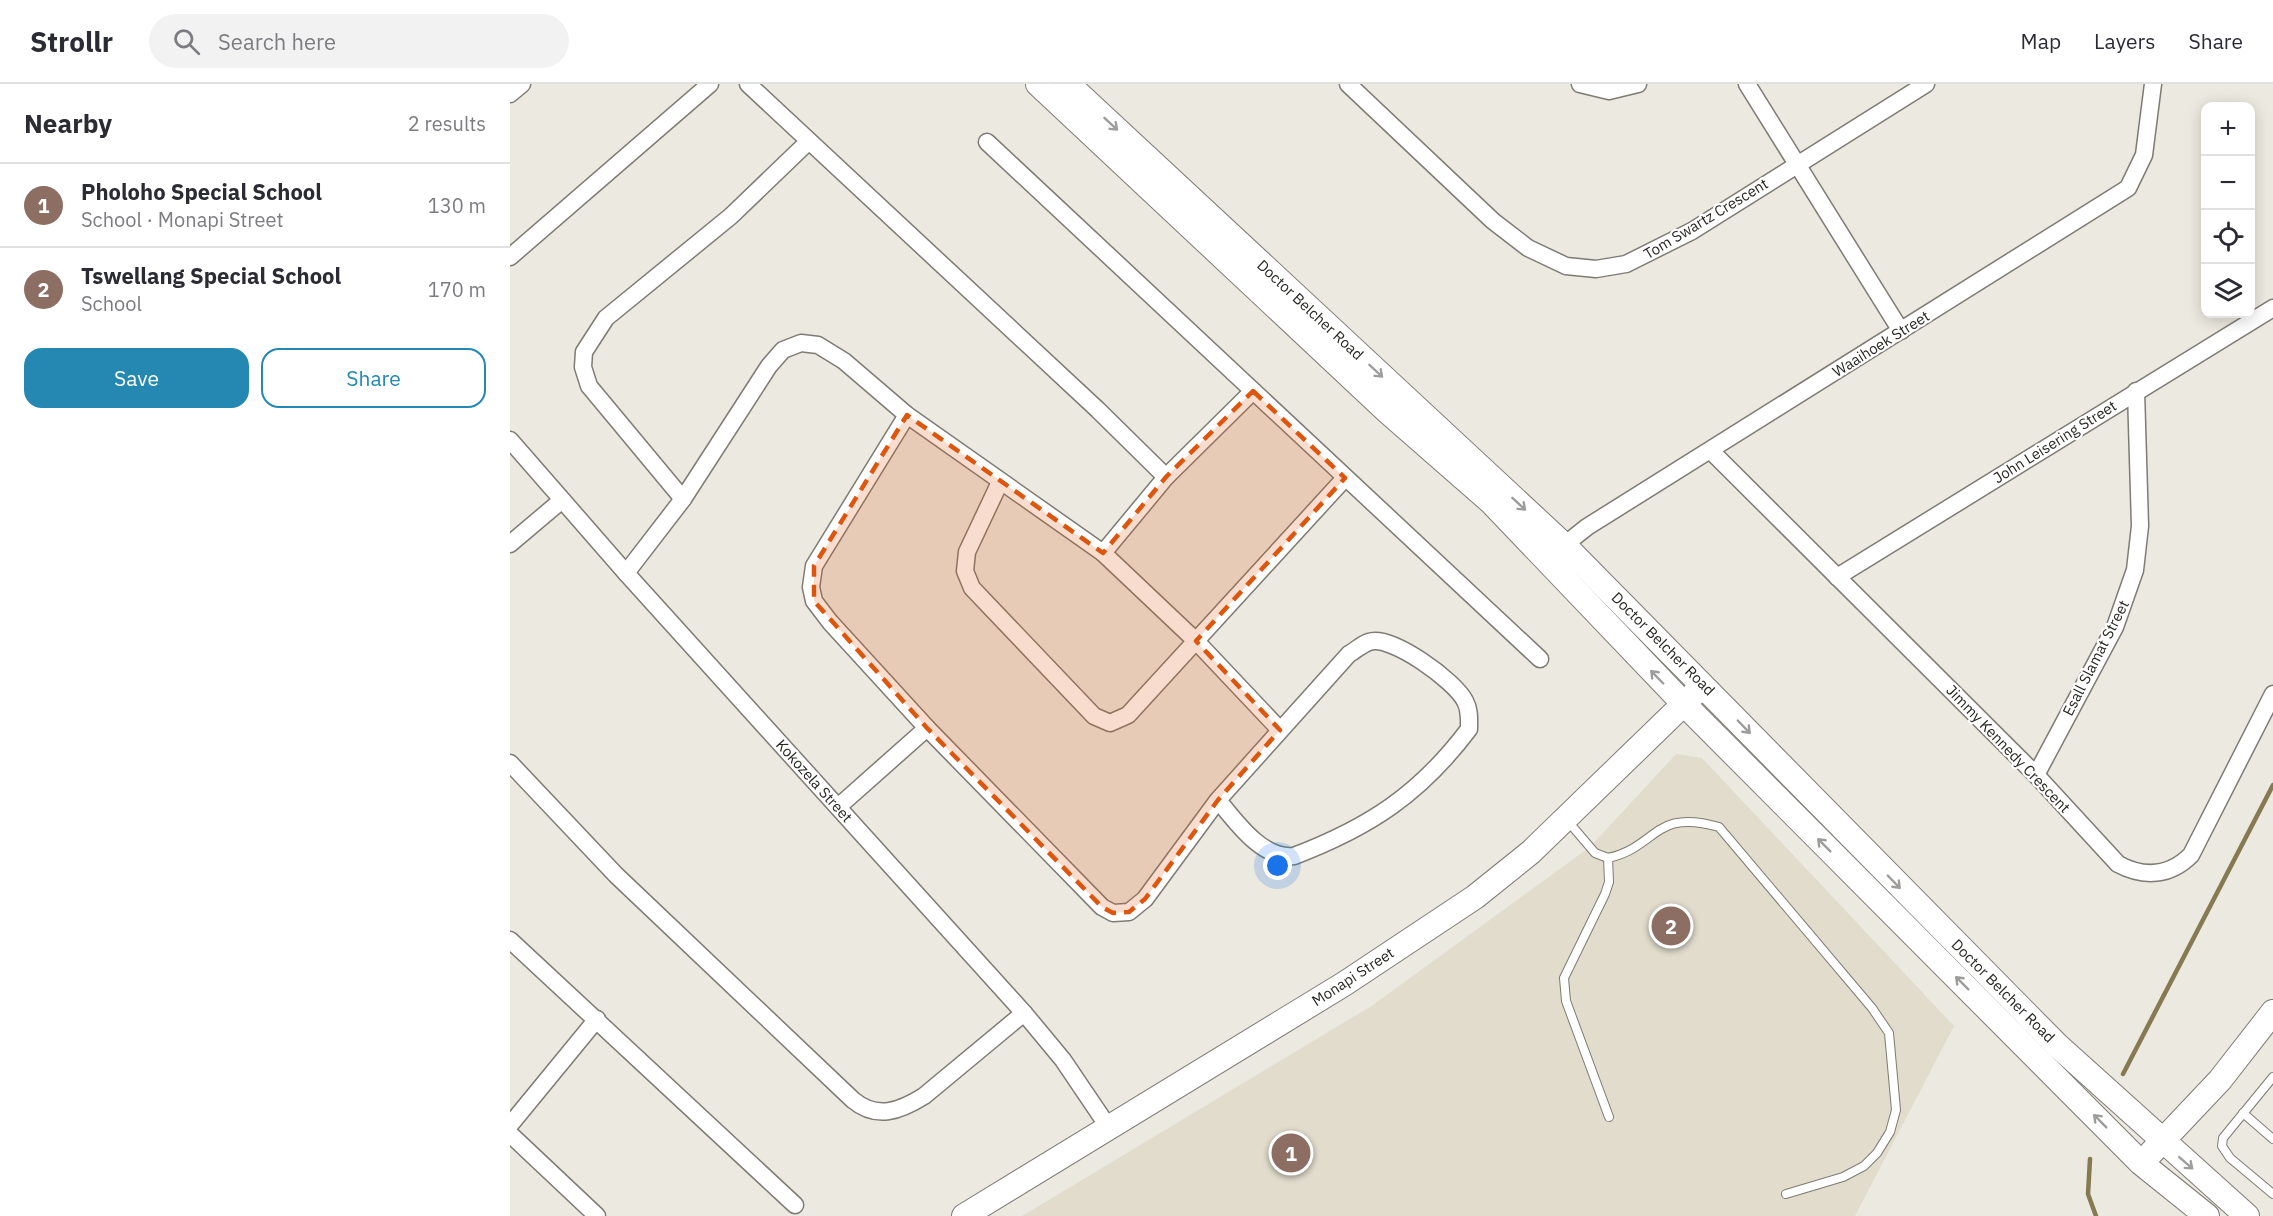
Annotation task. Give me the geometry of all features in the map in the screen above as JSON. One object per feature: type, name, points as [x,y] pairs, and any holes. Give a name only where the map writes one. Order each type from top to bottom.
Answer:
[{"type":"main road","name":"Doctor Belcher Road","points":[[1038,84],[1388,412],[1491,502],[1544,561],[1684,704],[2141,1163],[2207,1216]]},
{"type":"main road","name":"Doctor Belcher Road","points":[[1068,84],[1564,545],[2057,1045],[2247,1216]]},
{"type":"main road","name":"Monapi Street","points":[[964,1216],[1344,984],[1475,897],[1531,852],[1703,685]]},
{"type":"main road","points":[[2141,1163],[2220,1080],[2273,1012]]},
{"type":"street","points":[[510,94],[522,84]]},
{"type":"street","points":[[510,256],[710,84]]},
{"type":"street","points":[[748,84],[1089,402],[1166,477]]},
{"type":"street","name":"Tom Swartz Crescent","points":[[1348,84],[1493,221],[1528,248],[1566,266],[1596,269],[1636,260],[1692,231],[1926,84]]},
{"type":"street","points":[[1580,84],[1609,90],[1638,84]]},
{"type":"street","points":[[1747,84],[1901,331]]},
{"type":"street","name":"Waaihoek Street","points":[[1544,561],[1587,527],[2128,188],[2144,156],[2153,84]]},
{"type":"street","points":[[682,499],[589,386],[583,367],[584,352],[606,318],[731,216],[809,141]]},
{"type":"street","points":[[987,142],[1540,659]]},
{"type":"street","name":"John Leisering Street","points":[[1838,577],[2273,308]]},
{"type":"street","points":[[626,573],[682,499],[783,350],[801,344],[818,345],[844,361],[908,415],[1103,553],[1196,642],[1280,730]]},
{"type":"street","points":[[1103,553],[1166,477],[1253,391]]},
{"type":"street","name":"Esall Slamat Street","points":[[2036,775],[2115,627],[2135,570],[2140,526],[2136,391]]},
{"type":"street","points":[[908,415],[814,566],[811,587],[814,602],[927,728],[1102,907],[1113,913],[1129,912],[1145,899],[1218,800],[1349,654],[1370,641],[1390,643],[1411,655],[1448,682],[1464,699],[1469,711],[1469,729],[1413,792],[1386,812],[1294,856],[1281,858],[1263,847],[1241,828],[1218,800]]},
{"type":"street","name":"Kokozela Street","points":[[510,440],[626,573],[1024,1013],[1063,1060],[1109,1128]]},
{"type":"street","name":"Jimmy Kennedy Crescent","points":[[1711,451],[2036,775],[2118,864],[2131,872],[2145,874],[2171,870],[2184,862],[2198,845],[2273,694]]},
{"type":"street","points":[[1000,482],[967,552],[965,571],[972,588],[1094,716],[1110,723],[1128,715],[1345,478]]},
{"type":"street","points":[[510,544],[562,500]]},
{"type":"street","points":[[838,807],[927,728]]},
{"type":"street","points":[[510,763],[615,875],[853,1100],[871,1112],[887,1113],[908,1106],[924,1096],[1024,1013]]},
{"type":"street","points":[[510,940],[795,1205]]},
{"type":"street","points":[[510,1125],[597,1019]]},
{"type":"street","points":[[510,1134],[597,1216]]},
{"type":"lane","points":[[1566,819],[1595,853],[1608,858],[1625,851],[1671,822],[1694,820],[1719,827],[1872,1008],[1888,1033],[1896,1110],[1890,1132],[1877,1153],[1864,1166],[1843,1178],[1786,1194]]},
{"type":"lane","points":[[1608,858],[1609,882],[1605,894],[1564,978],[1566,1001],[1609,1117]]},
{"type":"lane","points":[[2273,1077],[2223,1138],[2222,1146],[2230,1158],[2273,1194]]},
{"type":"lane","points":[[2243,1113],[2273,1139]]},
{"type":"highlighted area","points":[[1253,391],[1345,478],[1196,641],[1280,730],[1218,800],[1145,899],[1129,912],[1113,913],[1102,907],[927,728],[814,601],[814,566],[907,415],[1103,553],[1166,477]]},
{"type":"shaded area","points":[[1676,754],[1702,758],[1954,1026],[1855,1216],[1022,1216],[1373,1005],[1590,847]]},
{"type":"waterway","points":[[2123,1074],[2273,785]]},
{"type":"waterway","points":[[2090,1159],[2088,1194],[2096,1216]]},
{"type":"place","name":"Tswellang Special School","points":[[1671,926]]},
{"type":"place","name":"Pholoho Special School","points":[[1291,1153]]}]
